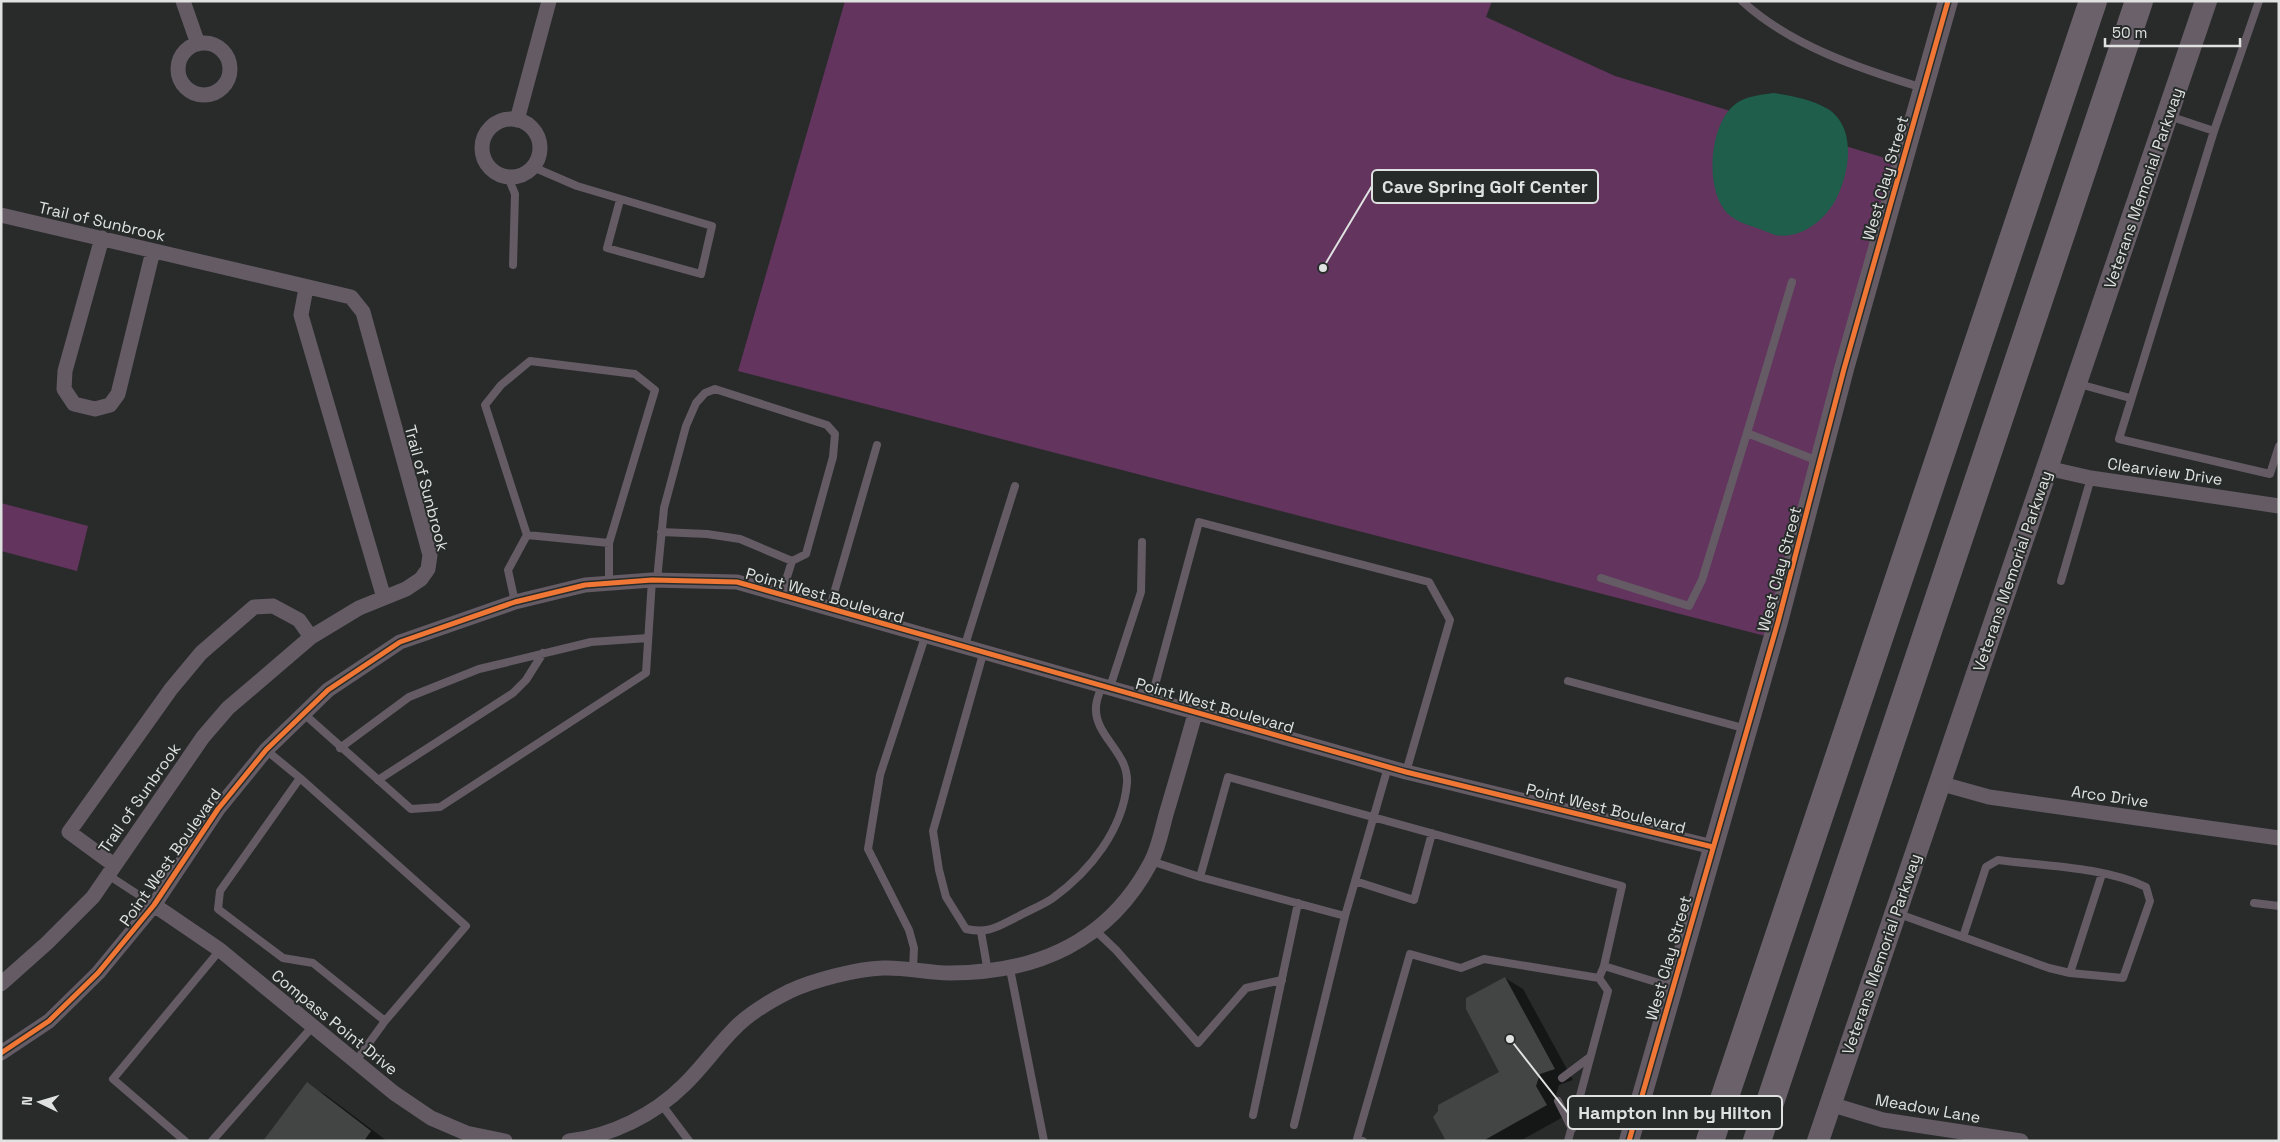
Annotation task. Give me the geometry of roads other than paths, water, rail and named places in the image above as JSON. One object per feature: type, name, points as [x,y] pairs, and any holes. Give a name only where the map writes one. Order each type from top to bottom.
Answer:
[{"type":"highway","points":[[1710,1141],[2093,1]]},
{"type":"highway","points":[[1757,1141],[2139,1]]},
{"type":"main road","name":"Veterans Memorial Parkway","points":[[1818,1141],[1894,913],[2077,383],[2206,1]]},
{"type":"street","points":[[183,1],[198,44]]},
{"type":"street","points":[[517,120],[549,1]]},
{"type":"street","name":"West Clay Street","points":[[1628,1141],[1778,622],[1820,462],[1948,1]]},
{"type":"street","points":[[508,119],[517,120],[526,123],[538,139],[538,158],[533,167],[517,177],[498,175],[490,170],[482,153],[482,143],[491,127],[508,119]]},
{"type":"street","name":"Trail of Sunbrook","points":[[1,215],[350,297],[363,312],[430,555],[428,568],[420,579],[406,589],[359,608],[311,637],[228,708],[203,737],[93,897],[47,943],[1,984]]},
{"type":"street","points":[[102,238],[65,371],[64,389],[74,404],[81,406],[95,409],[110,405],[118,394],[153,251]]},
{"type":"street","points":[[306,288],[301,315],[384,598]]},
{"type":"street","name":"Clearview Drive","points":[[2047,468],[2092,478],[2279,506]]},
{"type":"street","name":"Point West Boulevard","points":[[1,1053],[49,1020],[98,973],[154,905],[218,809],[266,750],[328,690],[400,642],[515,602],[585,585],[609,582],[654,580],[737,582],[782,593],[983,654],[1106,686],[1195,714],[1406,772],[1712,847]]},
{"type":"street","points":[[111,870],[69,832],[183,674],[201,653],[254,607],[273,606],[299,620],[311,637]]},
{"type":"street","points":[[569,1141],[612,1136],[662,1105],[685,1084],[735,1027],[760,1008],[791,991],[836,976],[881,968],[947,973],[988,972],[1010,969],[1041,960],[1067,949],[1095,930],[1110,917],[1133,891],[1151,861],[1195,714]]},
{"type":"street","name":"Arco Drive","points":[[1939,783],[1989,797],[2279,838]]},
{"type":"street","name":"Compass Point Drive","points":[[154,905],[220,950],[394,1093],[431,1118],[465,1137],[505,1141]]},
{"type":"street","name":"Meadow Lane","points":[[1830,1104],[1883,1120],[2021,1141]]},
{"type":"lane","points":[[1742,1],[1752,10],[1807,43],[1870,72],[1923,88]]},
{"type":"lane","points":[[2259,1],[2214,131],[2118,439],[2270,474],[2279,446]]},
{"type":"lane","points":[[2168,115],[2214,131]]},
{"type":"lane","points":[[533,167],[577,186],[712,226],[701,274],[608,248],[620,200]]},
{"type":"lane","points":[[508,177],[515,194],[513,264]]},
{"type":"lane","points":[[1601,578],[1689,606],[1702,580],[1792,282]]},
{"type":"lane","points":[[515,602],[508,570],[527,535],[485,405],[501,385],[530,361],[635,374],[655,390],[610,543],[609,582]]},
{"type":"lane","points":[[2077,383],[2130,398]]},
{"type":"lane","points":[[303,713],[340,748],[411,809],[440,807],[646,673],[654,580],[664,508],[686,426],[696,404],[705,393],[715,389],[828,425],[835,434],[833,457],[806,554],[792,561],[782,593]]},
{"type":"lane","points":[[1747,433],[1820,462]]},
{"type":"lane","points":[[830,608],[877,445]]},
{"type":"lane","points":[[2061,580],[2092,478]]},
{"type":"lane","points":[[964,648],[1015,486]]},
{"type":"lane","points":[[1151,700],[1199,522],[1430,582],[1450,620],[1406,772]]},
{"type":"lane","points":[[661,532],[707,534],[740,539],[792,561]]},
{"type":"lane","points":[[527,535],[610,543]]},
{"type":"lane","points":[[983,654],[933,831],[939,870],[946,897],[966,929],[982,932],[1052,899],[1077,878],[1097,857],[1118,819],[1127,781],[1120,755],[1099,726],[1096,708],[1141,592],[1142,542]]},
{"type":"lane","points":[[913,969],[914,948],[910,930],[868,849],[880,775],[925,637]]},
{"type":"lane","points":[[340,748],[409,698],[479,669],[591,642],[648,638]]},
{"type":"lane","points":[[378,780],[513,692],[526,680],[543,653]]},
{"type":"lane","points":[[1568,681],[1747,729]]},
{"type":"lane","points":[[266,750],[466,926],[385,1021],[356,1061]]},
{"type":"lane","points":[[1294,1125],[1344,916],[1388,767]]},
{"type":"lane","points":[[1200,877],[1228,777],[1622,886],[1604,966],[1599,978]]},
{"type":"lane","points":[[300,778],[220,891],[218,909],[283,958],[313,963],[385,1021]]},
{"type":"lane","points":[[1355,881],[1414,900],[1432,833]]},
{"type":"lane","points":[[1894,913],[1963,937],[2070,974],[2123,978],[2150,901],[2146,888],[2133,881],[2102,874],[1998,860],[1986,867],[1963,937]]},
{"type":"lane","points":[[1151,861],[1200,877],[1344,916]]},
{"type":"lane","points":[[111,870],[154,905]]},
{"type":"lane","points":[[2070,974],[2102,874]]},
{"type":"lane","points":[[1252,1115],[1298,903]]},
{"type":"lane","points":[[2254,903],[2279,906]]},
{"type":"lane","points":[[1095,930],[1116,950],[1198,1043],[1246,988],[1282,980]]},
{"type":"lane","points":[[982,932],[988,972]]},
{"type":"lane","points":[[185,1141],[112,1079],[220,950]]},
{"type":"lane","points":[[1363,1141],[1357,1139],[1410,954],[1461,968],[1484,960],[1599,978],[1608,991],[1568,1141]]},
{"type":"lane","points":[[1604,966],[1672,987]]},
{"type":"lane","points":[[1010,969],[1044,1141]]},
{"type":"lane","points":[[212,1141],[312,1026]]},
{"type":"lane","points":[[1562,1078],[1590,1057]]},
{"type":"lane","points":[[1558,1101],[1572,1129]]},
{"type":"lane","points":[[662,1105],[689,1141]]},
{"type":"place","name":"Cave Spring Golf Center","points":[[1323,268]]},
{"type":"place","name":"Hampton Inn by Hilton","points":[[1510,1039]]}]
